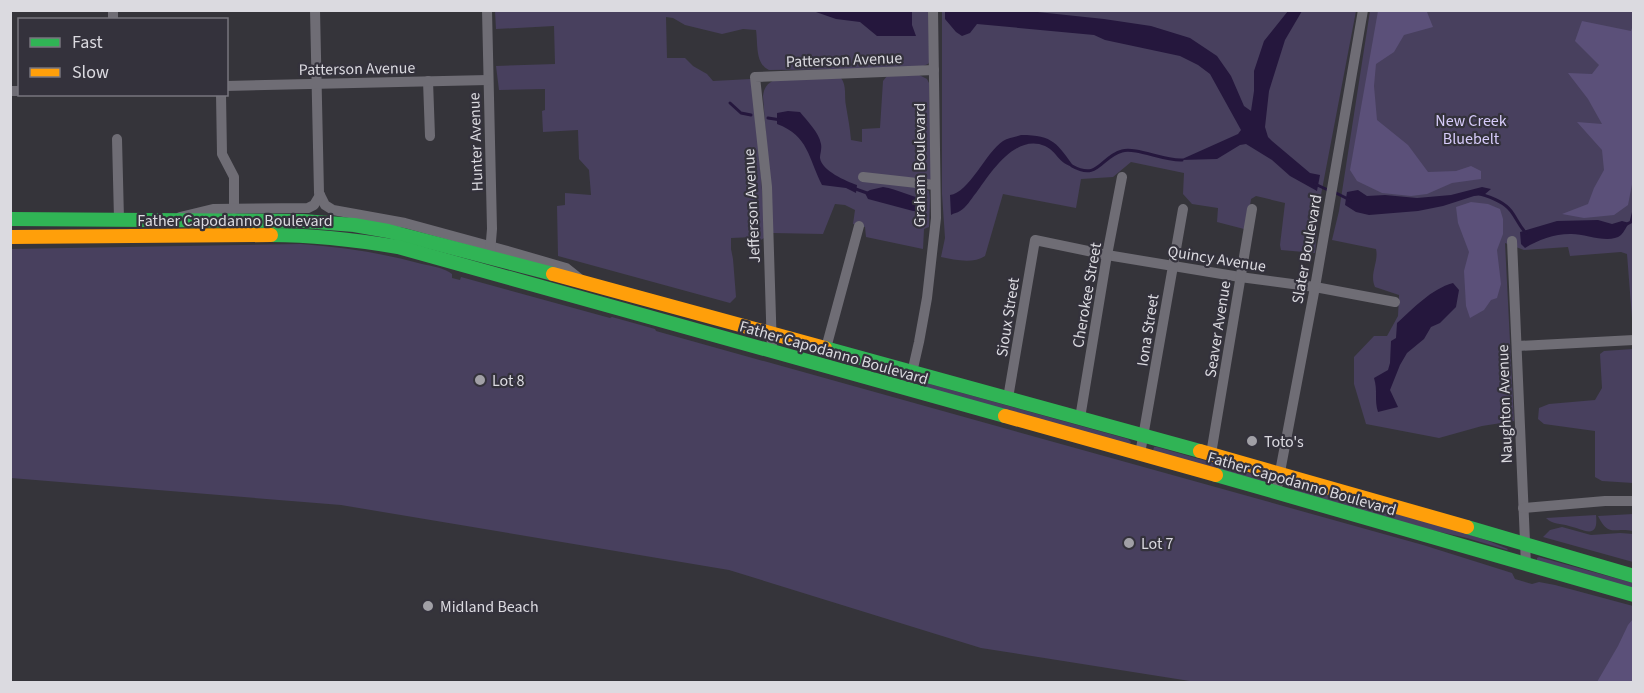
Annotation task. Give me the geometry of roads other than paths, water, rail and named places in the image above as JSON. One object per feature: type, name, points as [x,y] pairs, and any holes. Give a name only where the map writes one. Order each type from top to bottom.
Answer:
[{"type":"main road","name":"Father Capodanno Boulevard","points":[[10,219],[336,223],[490,252],[584,282],[1211,454],[1436,517],[1634,576]]},
{"type":"main road","name":"Father Capodanno Boulevard","points":[[10,237],[319,235],[351,238],[398,247],[1140,454],[1634,595]]},
{"type":"street","points":[[315,10],[320,195]]},
{"type":"street","name":"Hunter Avenue","points":[[486,272],[492,229],[487,10]]},
{"type":"street","name":"Graham Boulevard","points":[[908,390],[927,298],[936,218],[933,10]]},
{"type":"street","name":"Slater Boulevard","points":[[1276,493],[1316,287],[1363,10]]},
{"type":"street","name":"Patterson Avenue","points":[[755,77],[934,70]]},
{"type":"street","name":"Jefferson Avenue","points":[[755,77],[767,187],[772,351]]},
{"type":"street","name":"Patterson Avenue","points":[[228,86],[488,80]]},
{"type":"street","points":[[428,81],[430,136]]},
{"type":"street","points":[[221,96],[222,154],[234,177],[234,209]]},
{"type":"street","points":[[117,139],[119,219]]},
{"type":"street","points":[[863,177],[936,185]]},
{"type":"street","name":"Cherokee Street","points":[[1080,418],[1122,177]]},
{"type":"street","name":"Father Capodanno Boulevard","points":[[164,220],[213,209],[308,208],[314,205],[320,195],[328,207],[337,211],[405,223],[490,252]]},
{"type":"street","name":"Iona Street","points":[[1140,454],[1183,209]]},
{"type":"street","name":"Seaver Avenue","points":[[1211,454],[1252,209]]},
{"type":"street","points":[[826,348],[859,226]]},
{"type":"street","name":"Quincy Avenue","points":[[1035,240],[1107,255],[1316,287],[1395,302]]},
{"type":"street","name":"Sioux Street","points":[[1008,398],[1035,240]]},
{"type":"street","name":"Naughton Avenue","points":[[1512,241],[1526,566]]},
{"type":"street","points":[[756,346],[771,333]]},
{"type":"street","points":[[1517,346],[1634,339]]},
{"type":"street","points":[[1523,508],[1605,501],[1634,501]]},
{"type":"waterway","points":[[730,103],[741,113],[751,115]]},
{"type":"waterway","points":[[768,118],[781,120]]},
{"type":"waterway","points":[[1072,166],[1088,171],[1115,154],[1128,150],[1182,160]]},
{"type":"waterway","points":[[1315,184],[1328,190]]},
{"type":"waterway","points":[[853,188],[867,193]]},
{"type":"waterway","points":[[1334,192],[1350,200]]},
{"type":"waterway","points":[[1480,194],[1505,205],[1526,233]]},
{"type":"waterway","points":[[1625,225],[1631,222],[1634,210]]},
{"type":"place","name":"Lot 8","points":[[480,380]]},
{"type":"place","name":"Toto's","points":[[1252,441]]},
{"type":"place","name":"Lot 7","points":[[1129,543]]},
{"type":"place","name":"Midland Beach","points":[[428,606]]},
{"type":"park label","name":"New Creek Bluebelt","points":[[1471,129]]}]
